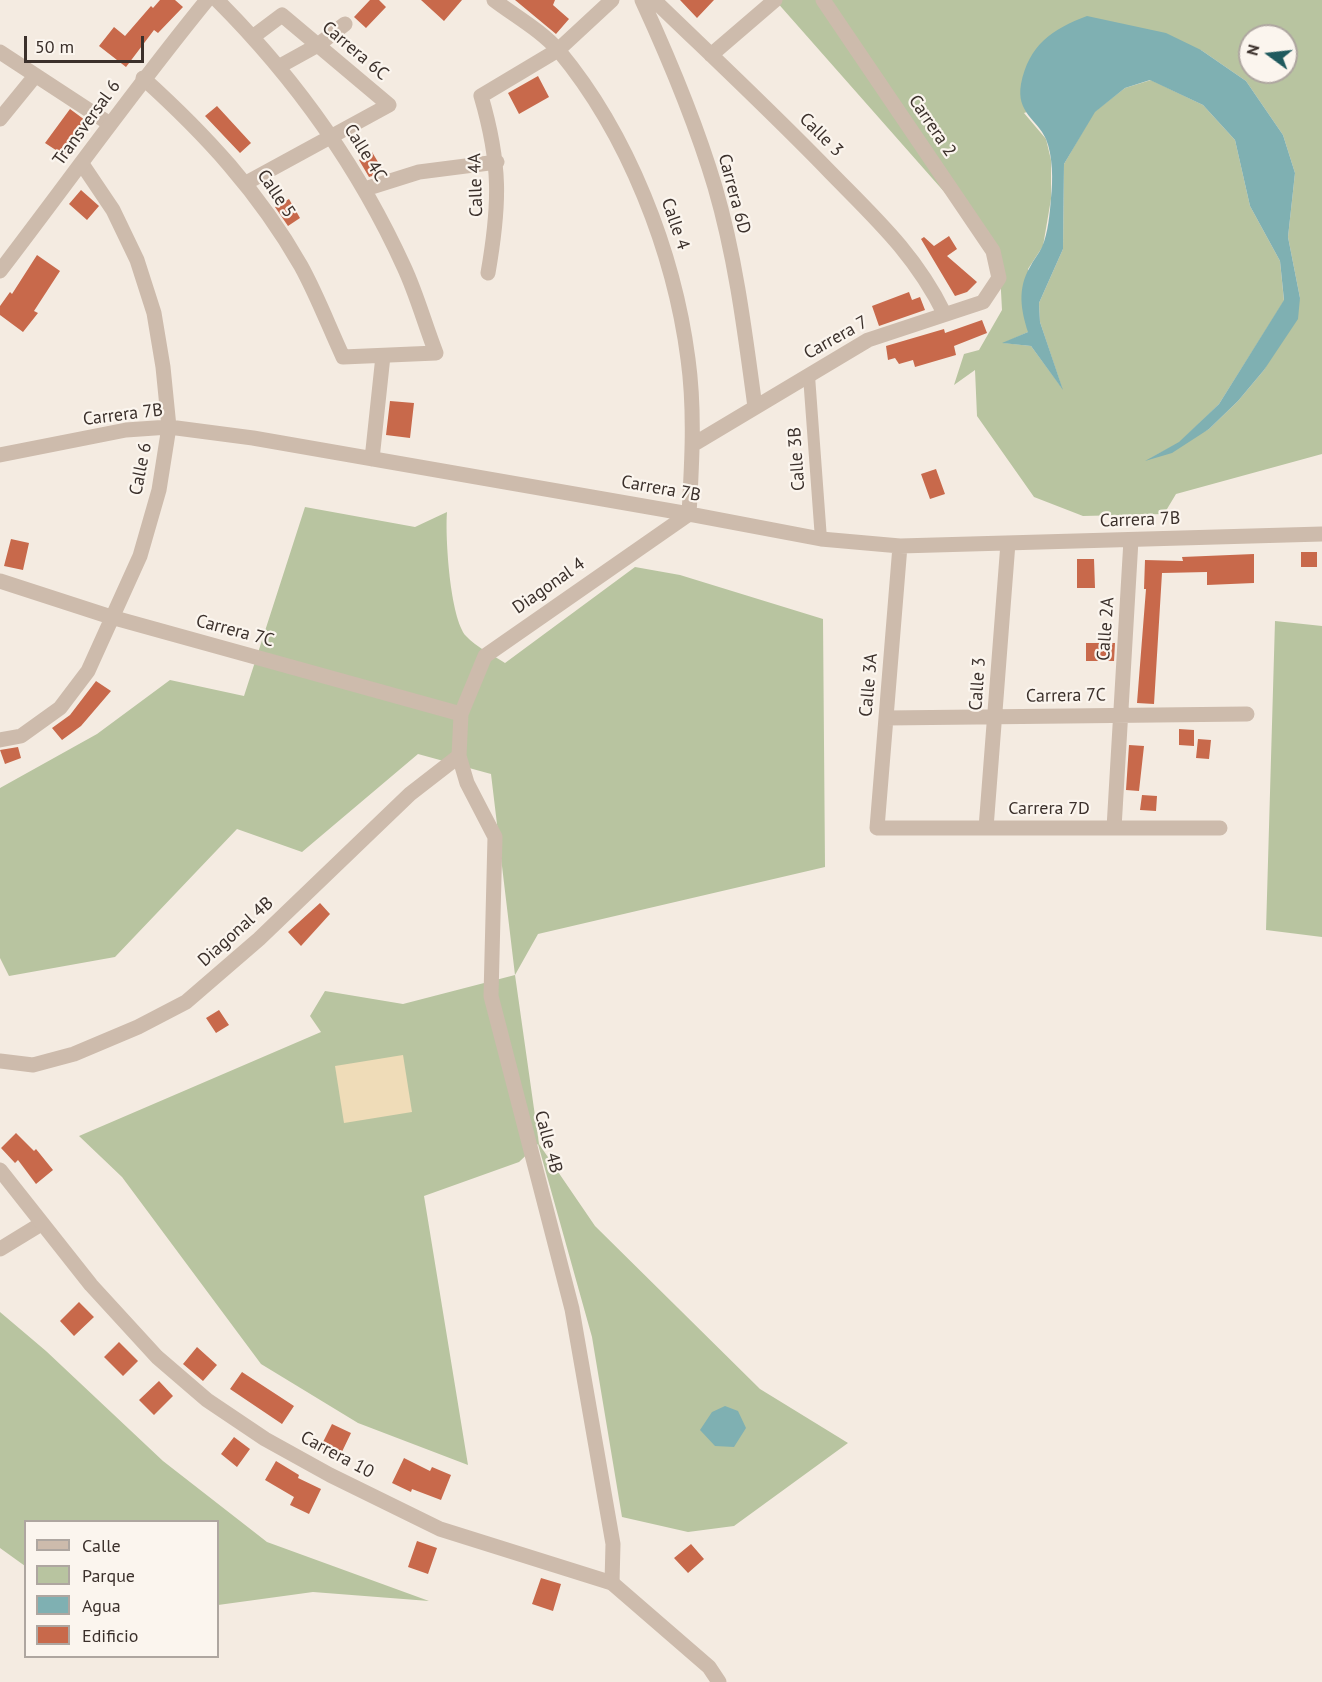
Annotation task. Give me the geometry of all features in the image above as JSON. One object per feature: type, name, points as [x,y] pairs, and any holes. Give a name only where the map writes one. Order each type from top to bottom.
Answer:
[{"type":"street","name":"Transversal 6","points":[[0,271],[82,164],[143,78],[207,0]]},
{"type":"street","name":"Calle 4C","points":[[217,0],[254,36],[280,66],[333,136],[365,189],[405,269],[436,353],[383,356]]},
{"type":"street","name":"Calle 4","points":[[494,0],[558,50],[606,119],[644,195],[672,275],[688,359],[694,444],[689,514]]},
{"type":"street","points":[[558,50],[612,0]]},
{"type":"street","name":"Carrera 6D","points":[[642,0],[679,82],[715,188],[740,297],[755,407]]},
{"type":"street","name":"Calle 3","points":[[654,0],[903,246],[931,287],[944,313]]},
{"type":"street","points":[[711,56],[775,0]]},
{"type":"street","name":"Carrera 2","points":[[824,0],[993,251],[999,278]]},
{"type":"street","name":"Carrera 6C","points":[[246,183],[389,105],[282,15],[254,36]]},
{"type":"street","points":[[280,66],[318,45],[345,24]]},
{"type":"street","name":"Calle 4A","points":[[488,273],[498,218],[497,162],[481,96],[558,50]]},
{"type":"street","points":[[0,52],[110,124]]},
{"type":"street","points":[[0,119],[35,76]]},
{"type":"street","name":"Calle 5","points":[[143,78],[198,128],[246,183],[301,267],[343,357],[383,356]]},
{"type":"street","points":[[365,189],[419,172],[497,162]]},
{"type":"street","name":"Calle 6","points":[[0,740],[21,736],[60,708],[88,671],[140,556],[159,490],[169,427],[163,367],[154,313],[136,260],[113,210],[82,164]]},
{"type":"street","name":"Carrera 7","points":[[694,444],[868,340],[983,302],[999,278]]},
{"type":"street","points":[[372,459],[383,356]]},
{"type":"street","name":"Calle 3B","points":[[809,376],[821,539]]},
{"type":"street","name":"Carrera 7B","points":[[0,455],[126,430],[169,427],[253,438],[821,539],[900,546],[1322,534]]},
{"type":"street","name":"Diagonal 4","points":[[461,714],[485,656],[689,514]]},
{"type":"street","name":"Calle 2A","points":[[1114,828],[1131,540]]},
{"type":"street","name":"Calle 3","points":[[986,828],[1008,543]]},
{"type":"street","name":"Calle 3A","points":[[877,828],[900,546]]},
{"type":"street","name":"Carrera 7C","points":[[0,581],[111,617],[461,714]]},
{"type":"street","name":"Calle 4B","points":[[461,714],[459,756],[467,783],[495,837],[491,996],[572,1309],[613,1544],[612,1583]]},
{"type":"street","name":"Carrera 7C","points":[[886,718],[1247,714]]},
{"type":"street","name":"Diagonal 4B","points":[[0,1061],[33,1065],[74,1054],[138,1027],[186,1002],[260,939],[410,795],[459,756]]},
{"type":"street","name":"Carrera 7D","points":[[877,828],[1220,828]]},
{"type":"street","name":"Carrera 10","points":[[0,1170],[91,1285],[157,1358],[207,1401],[265,1439],[330,1475],[440,1529],[612,1583],[709,1667],[719,1682]]},
{"type":"street","points":[[0,1249],[41,1224]]},
{"type":"green space","points":[[775,0],[1322,0],[1322,454],[1176,494],[1164,514],[1083,516],[1034,497],[977,416],[975,370],[954,385],[964,354],[979,350],[1002,310],[999,254]],"holes":[[[1238,24],[1298,24],[1298,84],[1248,84],[1283,135],[1295,173],[1288,237],[1300,298],[1264,370],[1238,401],[1209,429],[1149,459],[1179,443],[1219,404],[1284,301],[1280,261],[1250,206],[1235,140],[1203,105],[1151,80],[1125,88],[1094,112],[1064,164],[1063,249],[1039,303],[1040,322],[1062,388],[1031,346],[1004,343],[1028,332],[1028,269],[1043,246],[1051,199],[1051,160],[1046,139],[1024,113],[1201,50],[1238,75]]]},
{"type":"green space","points":[[305,507],[415,527],[447,512],[452,595],[461,627],[470,640],[505,663],[635,567],[680,575],[823,619],[825,867],[538,934],[515,975],[491,774],[418,754],[302,852],[237,829],[115,957],[9,976],[0,958],[0,788],[97,734],[170,680],[244,696]]},
{"type":"green space","points":[[1275,621],[1322,626],[1322,937],[1266,930]]},
{"type":"green space","points":[[515,975],[539,1144],[595,1226],[760,1389],[848,1443],[734,1526],[688,1532],[622,1517],[592,1337],[538,1144],[519,1162],[424,1196],[468,1465],[358,1423],[261,1364],[122,1177],[79,1136],[321,1032],[310,1016],[325,991],[403,1004]]},
{"type":"green space","points":[[0,1312],[46,1351],[163,1461],[267,1542],[429,1601],[313,1592],[219,1605],[219,1520],[24,1520],[24,1565],[0,1548]]},
{"type":"sand","points":[[403,1055],[412,1112],[344,1123],[335,1066]]},
{"type":"water","points":[[1087,16],[1166,33],[1201,50],[1238,75],[1238,84],[1248,84],[1283,135],[1295,173],[1288,237],[1300,298],[1298,319],[1264,370],[1238,401],[1209,429],[1172,453],[1145,461],[1179,442],[1219,404],[1284,300],[1280,261],[1250,206],[1235,140],[1203,105],[1150,80],[1125,88],[1095,112],[1064,164],[1063,249],[1039,303],[1040,322],[1063,390],[1031,346],[1002,343],[1028,332],[1022,308],[1023,283],[1044,242],[1052,191],[1052,168],[1046,139],[1024,109],[1020,94],[1021,84],[1025,70],[1036,49],[1053,33]]},
{"type":"water","points":[[725,1406],[738,1411],[746,1428],[734,1447],[715,1446],[700,1430],[712,1412]]},
{"type":"building","points":[[160,0],[175,0],[183,7],[158,33],[154,30],[126,67],[99,46],[114,27],[125,36],[151,6],[153,8]]},
{"type":"building","points":[[370,0],[379,0],[386,7],[366,28],[354,17]]},
{"type":"building","points":[[421,0],[462,0],[444,21]]},
{"type":"building","points":[[515,0],[555,0],[553,5],[569,19],[556,34]]},
{"type":"building","points":[[680,0],[714,0],[697,18]]},
{"type":"building","points":[[538,76],[549,97],[519,114],[508,93]]},
{"type":"building","points":[[217,106],[251,143],[240,153],[205,116]]},
{"type":"building","points":[[70,109],[89,123],[68,158],[45,143]]},
{"type":"building","points":[[372,152],[384,172],[369,177],[359,160]]},
{"type":"building","points":[[81,190],[99,206],[87,220],[69,204]]},
{"type":"building","points":[[289,199],[300,218],[288,226],[275,207]]},
{"type":"building","points":[[949,236],[957,249],[947,256],[977,282],[967,292],[955,296],[921,239],[924,237],[934,246]]},
{"type":"building","points":[[37,255],[60,271],[34,311],[38,313],[23,332],[0,315],[0,306],[10,292],[12,294]]},
{"type":"building","points":[[909,292],[912,300],[920,297],[925,310],[879,326],[872,306]]},
{"type":"building","points":[[982,320],[987,333],[954,346],[956,355],[915,367],[913,360],[899,364],[895,358],[888,360],[886,346],[944,329],[945,333]]},
{"type":"building","points":[[390,401],[414,403],[410,438],[386,435]]},
{"type":"building","points":[[936,469],[945,494],[930,499],[921,474]]},
{"type":"building","points":[[11,539],[29,543],[23,570],[4,566]]},
{"type":"building","points":[[1301,552],[1317,552],[1317,567],[1301,567]]},
{"type":"building","points":[[1254,554],[1254,583],[1207,585],[1207,572],[1162,573],[1154,704],[1137,703],[1146,589],[1144,589],[1145,560],[1183,561],[1182,557]]},
{"type":"building","points":[[1077,559],[1094,559],[1095,588],[1077,588]]},
{"type":"building","points":[[1086,643],[1115,643],[1114,661],[1086,661]]},
{"type":"building","points":[[96,681],[111,691],[81,726],[62,740],[52,728],[70,715]]},
{"type":"building","points":[[1179,729],[1194,730],[1194,746],[1179,745]]},
{"type":"building","points":[[1198,739],[1211,740],[1209,759],[1196,758]]},
{"type":"building","points":[[1129,745],[1144,746],[1139,791],[1126,790]]},
{"type":"building","points":[[18,747],[21,758],[5,764],[0,750]]},
{"type":"building","points":[[1142,795],[1157,796],[1156,811],[1140,810]]},
{"type":"building","points":[[320,903],[330,914],[301,946],[288,932]]},
{"type":"building","points":[[219,1010],[229,1025],[216,1033],[206,1018]]},
{"type":"building","points":[[16,1133],[34,1151],[36,1149],[53,1170],[36,1184],[18,1160],[15,1163],[1,1148]]},
{"type":"building","points":[[79,1302],[94,1317],[74,1336],[60,1321]]},
{"type":"building","points":[[119,1342],[138,1361],[123,1376],[104,1357]]},
{"type":"building","points":[[197,1347],[217,1365],[203,1381],[183,1364]]},
{"type":"building","points":[[242,1372],[294,1406],[282,1424],[230,1389]]},
{"type":"building","points":[[159,1381],[173,1396],[154,1415],[139,1400]]},
{"type":"building","points":[[332,1424],[351,1433],[339,1458],[320,1448]]},
{"type":"building","points":[[234,1437],[250,1449],[237,1467],[221,1454]]},
{"type":"building","points":[[404,1458],[430,1471],[432,1467],[451,1475],[441,1500],[412,1489],[411,1492],[392,1483]]},
{"type":"building","points":[[276,1461],[299,1475],[298,1478],[321,1489],[309,1514],[290,1505],[294,1497],[265,1480]]},
{"type":"building","points":[[417,1541],[437,1548],[428,1574],[408,1567]]},
{"type":"building","points":[[691,1544],[704,1559],[688,1573],[674,1558]]},
{"type":"building","points":[[541,1578],[561,1584],[553,1611],[532,1604]]}]
